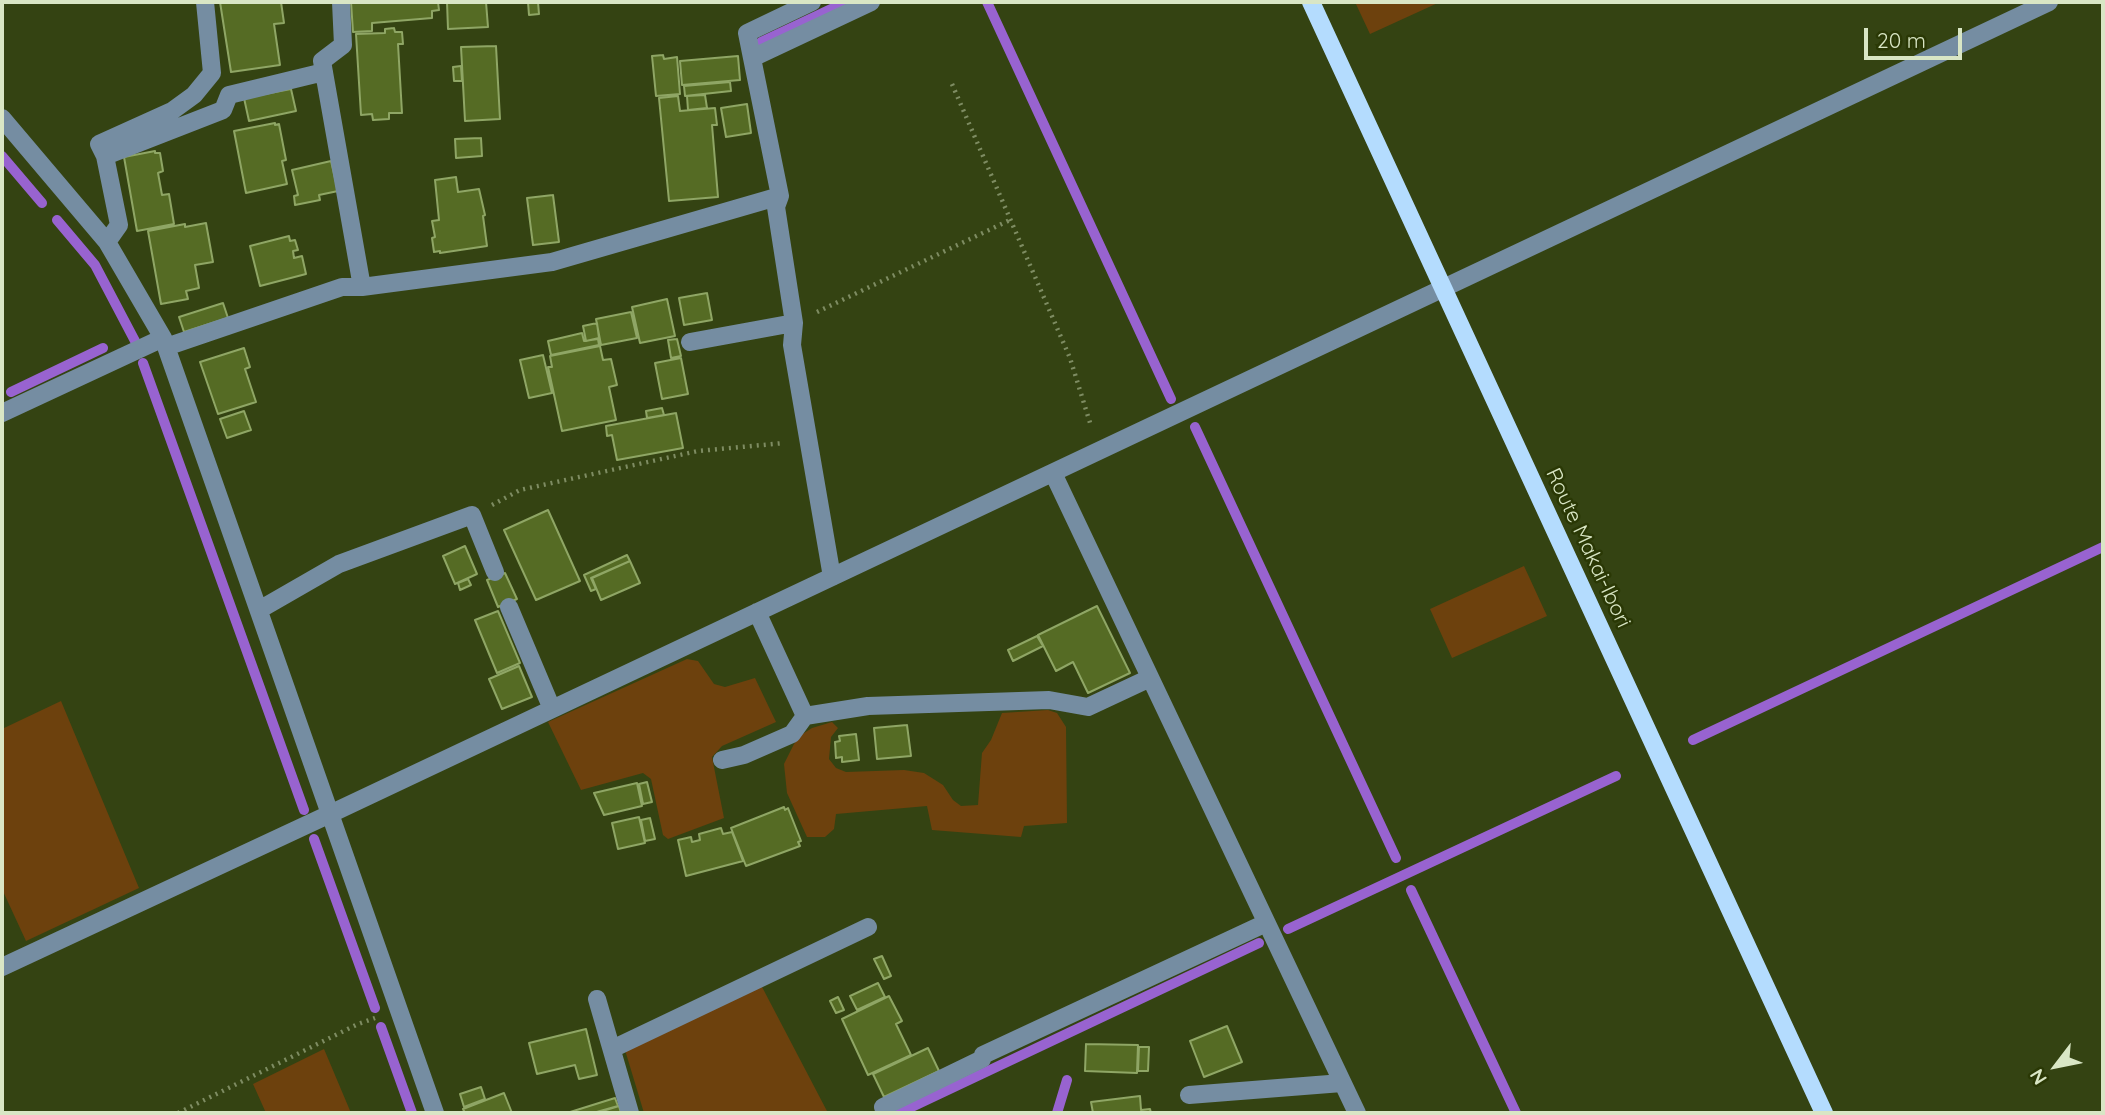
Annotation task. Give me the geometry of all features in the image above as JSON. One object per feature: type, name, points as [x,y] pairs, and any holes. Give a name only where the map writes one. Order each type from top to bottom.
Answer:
[{"type":"main road","name":"Route Makai-Ibori","points":[[1311,2],[1824,1113]]},
{"type":"street","points":[[107,242],[120,225],[105,156],[99,144],[172,111],[194,95],[212,73],[205,2]]},
{"type":"street","points":[[341,2],[343,45],[322,61],[362,286]]},
{"type":"street","points":[[812,2],[747,33],[780,196],[776,207],[794,323],[792,345],[832,577]]},
{"type":"street","points":[[752,58],[871,2]]},
{"type":"street","points":[[2,967],[2049,2]]},
{"type":"street","points":[[105,156],[222,110],[229,95],[324,72]]},
{"type":"street","points":[[2,118],[107,242],[165,343],[435,1113]]},
{"type":"street","points":[[2,412],[165,343],[342,287],[552,262],[780,196]]},
{"type":"street","points":[[690,342],[794,323]]},
{"type":"street","points":[[1053,473],[1357,1113]]},
{"type":"street","points":[[259,611],[340,564],[472,515],[495,572]]},
{"type":"street","points":[[509,607],[552,709]]},
{"type":"street","points":[[757,612],[805,716]]},
{"type":"street","points":[[722,760],[744,755],[792,734],[805,716],[867,706],[1049,700],[1088,707],[1150,678]]},
{"type":"street","points":[[883,1107],[982,1059],[983,1055],[1266,923]]},
{"type":"street","points":[[612,1049],[868,927]]},
{"type":"street","points":[[597,999],[630,1113]]},
{"type":"street","points":[[1189,1095],[1342,1083]]},
{"type":"path","points":[[952,84],[1070,358],[1099,451]]},
{"type":"path","points":[[794,323],[1010,220]]},
{"type":"path","points":[[472,515],[520,491],[698,451],[809,441]]},
{"type":"path","points":[[178,1113],[358,1024],[398,1010]]},
{"type":"shaded area","points":[[1355,2],[1440,2],[1370,34]]},
{"type":"shaded area","points":[[1524,566],[1547,616],[1452,658],[1430,609]]},
{"type":"shaded area","points":[[687,659],[698,661],[714,684],[725,687],[755,678],[776,722],[722,746],[712,757],[724,818],[668,839],[663,835],[651,779],[643,773],[581,790],[548,722]]},
{"type":"shaded area","points":[[61,701],[139,888],[26,941],[2,889],[2,729]]},
{"type":"shaded area","points":[[1048,710],[1057,713],[1066,727],[1067,823],[1024,826],[1021,837],[932,830],[927,806],[836,814],[834,829],[825,837],[807,837],[787,793],[784,764],[794,744],[812,728],[832,722],[838,728],[831,737],[829,759],[836,768],[846,772],[904,770],[924,773],[943,785],[953,800],[961,806],[978,805],[982,753],[991,740],[1002,713]]},
{"type":"shaded area","points":[[761,985],[828,1113],[644,1113],[625,1050]]},
{"type":"shaded area","points":[[324,1049],[351,1113],[266,1113],[253,1084]]},
{"type":"building","points":[[220,2],[281,2],[284,23],[274,24],[280,65],[231,72]]},
{"type":"building","points":[[351,2],[438,2],[439,10],[432,11],[432,18],[372,23],[372,31],[353,32]]},
{"type":"building","points":[[447,2],[486,2],[488,27],[448,29]]},
{"type":"building","points":[[528,2],[538,2],[539,14],[529,15]]},
{"type":"building","points":[[394,28],[395,32],[402,32],[403,44],[398,44],[402,113],[389,113],[389,119],[373,120],[372,114],[361,115],[356,34],[385,33],[385,29]]},
{"type":"building","points":[[496,46],[500,119],[465,121],[461,47]]},
{"type":"building","points":[[663,55],[664,59],[677,57],[680,94],[656,96],[652,56]]},
{"type":"building","points":[[738,56],[740,80],[682,85],[680,61]]},
{"type":"building","points":[[461,66],[462,81],[454,81],[453,67]]},
{"type":"building","points":[[730,82],[731,91],[685,96],[684,86]]},
{"type":"building","points":[[291,89],[296,111],[249,121],[244,98]]},
{"type":"building","points":[[705,95],[707,108],[688,110],[687,96]]},
{"type":"building","points":[[678,96],[680,111],[715,108],[717,125],[712,125],[718,197],[669,201],[659,98]]},
{"type":"building","points":[[747,104],[751,133],[726,137],[721,108]]},
{"type":"building","points":[[279,124],[286,160],[282,161],[287,184],[246,193],[234,131]]},
{"type":"building","points":[[481,138],[482,156],[456,158],[455,139]]},
{"type":"building","points":[[155,151],[160,153],[163,171],[158,173],[162,195],[169,194],[174,224],[137,231],[124,157]]},
{"type":"building","points":[[331,161],[338,191],[319,195],[320,200],[295,205],[294,196],[298,195],[292,170]]},
{"type":"building","points":[[456,177],[458,192],[479,189],[485,215],[487,246],[434,252],[432,221],[439,220],[435,180]]},
{"type":"building","points":[[553,195],[559,242],[533,245],[527,198]]},
{"type":"building","points":[[206,223],[213,262],[195,265],[199,288],[186,291],[188,299],[161,304],[148,231]]},
{"type":"building","points":[[289,236],[290,241],[295,240],[298,250],[293,251],[294,258],[302,256],[306,274],[260,286],[250,246]]},
{"type":"building","points":[[707,293],[712,320],[684,325],[679,298]]},
{"type":"building","points":[[667,299],[675,336],[640,343],[632,307]]},
{"type":"building","points":[[223,303],[228,318],[184,332],[179,317]]},
{"type":"building","points":[[631,312],[637,338],[601,345],[596,319]]},
{"type":"building","points":[[597,323],[599,338],[586,341],[583,326]]},
{"type":"building","points":[[582,333],[584,341],[598,339],[599,345],[551,355],[548,341]]},
{"type":"building","points":[[677,339],[681,356],[671,358],[668,340]]},
{"type":"building","points":[[600,346],[603,360],[611,359],[617,385],[609,387],[616,420],[562,431],[548,367],[552,367],[550,356]]},
{"type":"building","points":[[244,348],[250,367],[245,369],[256,402],[218,414],[200,362]]},
{"type":"building","points":[[543,355],[552,393],[529,398],[520,360]]},
{"type":"building","points":[[681,358],[688,394],[662,399],[655,363]]},
{"type":"building","points":[[662,408],[664,415],[647,418],[646,411]]},
{"type":"building","points":[[244,411],[251,430],[227,438],[220,419]]},
{"type":"building","points":[[676,413],[683,448],[617,460],[612,435],[607,436],[606,426]]},
{"type":"building","points":[[548,510],[580,581],[536,600],[504,530]]},
{"type":"building","points":[[465,546],[477,574],[455,584],[443,556]]},
{"type":"building","points":[[627,555],[630,561],[591,578],[596,589],[591,591],[584,575]]},
{"type":"building","points":[[630,561],[640,583],[601,600],[592,578]]},
{"type":"building","points":[[505,573],[517,599],[498,607],[487,580]]},
{"type":"building","points":[[468,579],[471,585],[460,590],[458,583]]},
{"type":"building","points":[[1097,606],[1130,673],[1088,693],[1073,662],[1056,671],[1038,635]]},
{"type":"building","points":[[498,611],[520,663],[497,673],[475,620]]},
{"type":"building","points":[[1037,636],[1043,646],[1013,661],[1008,650]]},
{"type":"building","points":[[519,666],[532,697],[502,709],[489,679]]},
{"type":"building","points":[[907,725],[911,756],[877,759],[874,728]]},
{"type":"building","points":[[856,734],[859,760],[842,762],[842,757],[836,758],[835,742],[840,741],[839,736]]},
{"type":"building","points":[[647,782],[652,802],[643,804],[639,784]]},
{"type":"building","points":[[637,783],[642,806],[604,815],[594,793]]},
{"type":"building","points":[[784,807],[785,810],[788,808],[801,841],[798,842],[800,846],[746,866],[731,828]]},
{"type":"building","points":[[639,817],[645,843],[618,849],[612,823]]},
{"type":"building","points":[[650,818],[655,839],[645,841],[641,820]]},
{"type":"building","points":[[721,828],[723,834],[732,832],[743,861],[686,876],[678,840],[691,837],[692,842],[700,840],[699,834]]},
{"type":"building","points":[[882,956],[891,976],[884,979],[874,959]]},
{"type":"building","points":[[878,983],[885,997],[857,1010],[850,996]]},
{"type":"building","points":[[889,996],[902,1021],[896,1024],[911,1055],[868,1075],[842,1019]]},
{"type":"building","points":[[838,997],[844,1010],[836,1013],[830,1001]]},
{"type":"building","points":[[1227,1026],[1242,1062],[1204,1077],[1190,1041]]},
{"type":"building","points":[[586,1029],[597,1075],[579,1079],[575,1065],[537,1074],[529,1043]]},
{"type":"building","points":[[1086,1044],[1138,1045],[1137,1073],[1085,1071]]},
{"type":"building","points":[[1139,1047],[1149,1047],[1148,1071],[1138,1071]]},
{"type":"building","points":[[928,1048],[939,1071],[884,1097],[873,1074]]},
{"type":"building","points":[[481,1087],[485,1099],[464,1107],[460,1094]]},
{"type":"building","points":[[504,1093],[512,1113],[465,1113],[463,1109]]},
{"type":"building","points":[[1140,1096],[1141,1110],[1150,1109],[1151,1113],[1093,1113],[1091,1102]]},
{"type":"building","points":[[615,1098],[618,1106],[593,1113],[567,1113]]},
{"type":"building","points":[[619,1106],[621,1113],[596,1113]]},
{"type":"waterway","points":[[761,42],[846,2]]},
{"type":"waterway","points":[[987,2],[1171,399]]},
{"type":"waterway","points":[[2,156],[42,203]]},
{"type":"waterway","points":[[57,220],[95,265],[135,341]]},
{"type":"waterway","points":[[11,392],[103,348]]},
{"type":"waterway","points":[[143,363],[304,810]]},
{"type":"waterway","points":[[1195,427],[1396,858]]},
{"type":"waterway","points":[[1693,740],[2103,547]]},
{"type":"waterway","points":[[1288,929],[1616,776]]},
{"type":"waterway","points":[[314,839],[375,1008]]},
{"type":"waterway","points":[[1411,890],[1516,1113]]},
{"type":"waterway","points":[[899,1113],[1259,943]]},
{"type":"waterway","points":[[381,1027],[412,1113]]},
{"type":"waterway","points":[[1057,1113],[1067,1080]]}]
